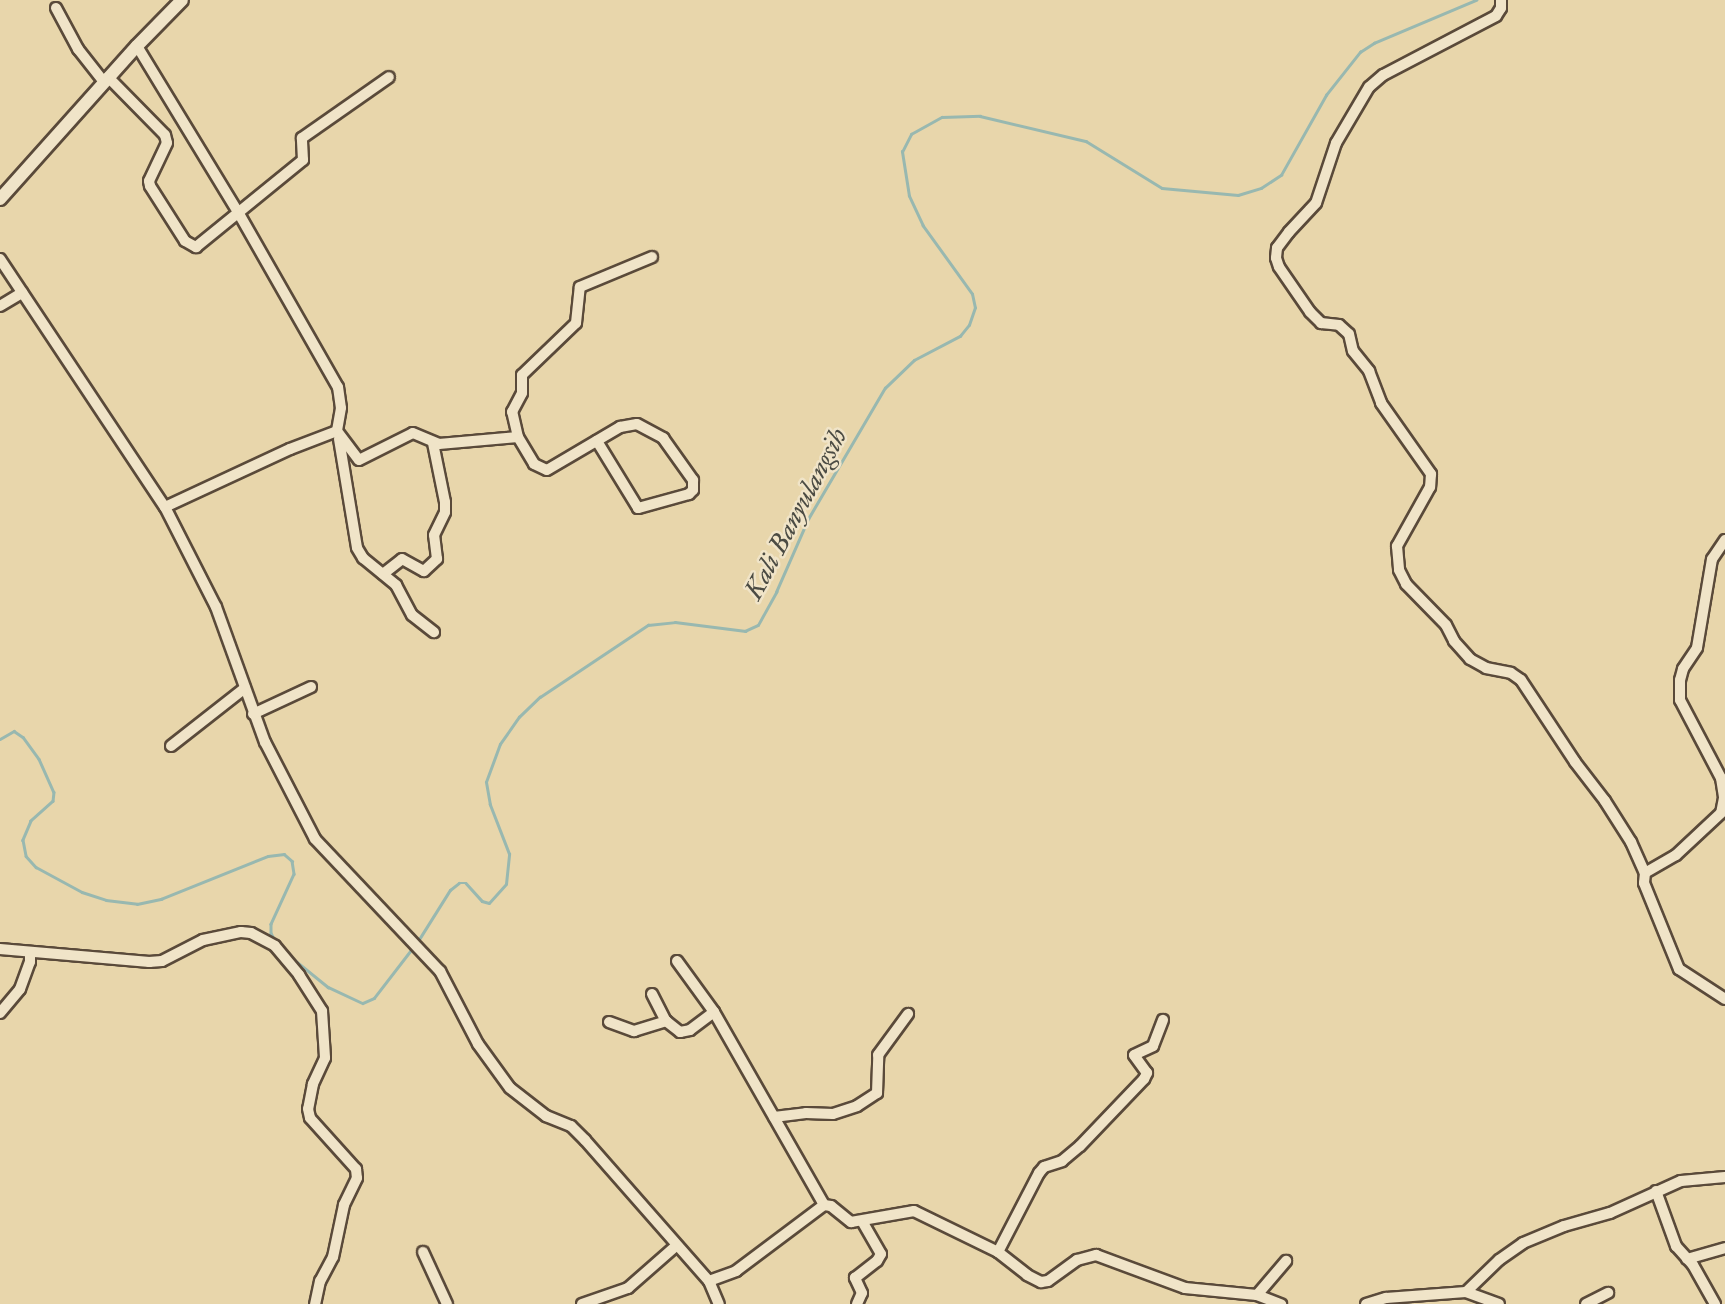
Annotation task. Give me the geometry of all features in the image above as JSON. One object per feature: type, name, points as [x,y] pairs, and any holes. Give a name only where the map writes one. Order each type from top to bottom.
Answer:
[{"type":"street","points":[[0,200],[106,80],[182,0]]},
{"type":"street","points":[[1501,0],[1501,8],[1496,16],[1383,75],[1369,87],[1336,143],[1316,203],[1289,232],[1278,248],[1276,258],[1279,267],[1310,312],[1321,323],[1339,325],[1349,334],[1353,351],[1369,371],[1381,403],[1431,474],[1430,487],[1397,547],[1399,570],[1406,584],[1446,625],[1454,641],[1470,659],[1486,668],[1511,673],[1521,680],[1631,842],[1645,873],[1646,894],[1679,969],[1725,999]]},
{"type":"street","points":[[55,8],[78,49],[106,80],[165,135],[167,143],[149,181],[185,241],[196,247],[201,246],[238,212],[303,160],[302,138],[390,77]]},
{"type":"street","points":[[137,46],[238,212],[338,387],[341,408],[338,433],[357,548],[363,558],[397,585],[412,615],[434,632]]},
{"type":"street","points":[[597,441],[638,508],[689,494],[693,490],[695,485],[686,468],[663,438],[650,428],[637,424],[620,427],[547,470],[534,464],[518,437],[512,412],[523,390],[522,375],[576,323],[580,287],[652,257]]},
{"type":"street","points":[[0,259],[135,457],[165,507],[216,607],[253,713],[294,802],[315,839],[419,946],[451,989],[484,1055],[510,1088],[546,1116],[571,1126],[578,1133],[676,1247],[709,1281],[719,1304]]},
{"type":"street","points":[[0,306],[22,293]]},
{"type":"street","points":[[338,433],[359,460],[411,433],[433,443],[518,437]]},
{"type":"street","points":[[165,507],[290,449],[338,433]]},
{"type":"street","points":[[383,574],[402,559],[424,571],[437,559],[435,535],[445,512],[445,502],[433,443]]},
{"type":"street","points":[[1645,873],[1676,855],[1723,816],[1723,778],[1681,700],[1680,680],[1683,669],[1697,648],[1712,559],[1725,540]]},
{"type":"street","points":[[253,713],[311,687]]},
{"type":"street","points":[[171,746],[245,688]]},
{"type":"street","points":[[0,949],[162,961],[203,940],[241,932],[251,933],[275,946],[299,975],[322,1010],[325,1058],[313,1084],[308,1109],[310,1118],[354,1165],[357,1178],[344,1205],[333,1257],[320,1281],[314,1304]]},
{"type":"street","points":[[0,1013],[20,989],[30,962],[30,951]]},
{"type":"street","points":[[677,961],[714,1012],[824,1205]]},
{"type":"street","points":[[652,994],[666,1021],[682,1033],[714,1012]]},
{"type":"street","points":[[774,1117],[806,1113],[833,1114],[857,1106],[877,1093],[878,1055],[908,1014]]},
{"type":"street","points":[[998,1252],[1044,1167],[1062,1161],[1080,1146],[1144,1079],[1147,1073],[1134,1055],[1153,1046],[1163,1020]]},
{"type":"street","points":[[609,1022],[629,1031],[666,1021]]},
{"type":"street","points":[[1466,1292],[1499,1260],[1523,1243],[1564,1226],[1610,1213],[1681,1181],[1725,1177]]},
{"type":"street","points":[[1656,1191],[1676,1246],[1688,1259],[1715,1304]]},
{"type":"street","points":[[709,1281],[736,1271],[824,1205],[831,1206],[851,1222],[914,1211],[998,1252],[1027,1275],[1041,1282],[1048,1281],[1077,1260],[1096,1255],[1185,1288],[1257,1295],[1281,1304]]},
{"type":"street","points":[[857,1304],[862,1293],[855,1278],[877,1261],[881,1254],[862,1221]]},
{"type":"street","points":[[582,1304],[628,1288],[676,1247]]},
{"type":"street","points":[[1688,1259],[1725,1248]]},
{"type":"street","points":[[423,1251],[447,1304]]},
{"type":"street","points":[[1257,1295],[1286,1261]]},
{"type":"street","points":[[1366,1304],[1466,1292],[1500,1304]]},
{"type":"street","points":[[1586,1304],[1608,1293]]},
{"type":"waterway","name":"Kali Banyulangsih","points":[[418,941],[450,890],[459,883],[466,883],[482,901],[489,903],[506,884],[509,854],[490,805],[486,782],[500,744],[519,717],[540,697],[648,625],[675,622],[745,631],[758,625],[776,592],[808,519],[885,388],[914,360],[960,336],[969,325],[975,308],[972,294],[923,226],[909,196],[902,152],[911,134],[942,117],[980,116],[1086,141],[1162,188],[1238,195],[1261,188],[1281,175],[1326,95],[1360,52],[1374,43],[1476,0]]},
{"type":"waterway","name":"Kali Banyulangsih","points":[[0,739],[14,731],[23,737],[39,759],[54,792],[53,801],[31,821],[23,840],[26,856],[36,867],[82,892],[106,900],[137,904],[161,899],[268,856],[284,854],[292,861],[294,874],[271,924],[271,933],[276,942]]},
{"type":"waterway","name":"Kali Banyulangsih","points":[[291,957],[328,987],[363,1003],[374,998],[414,946]]}]
